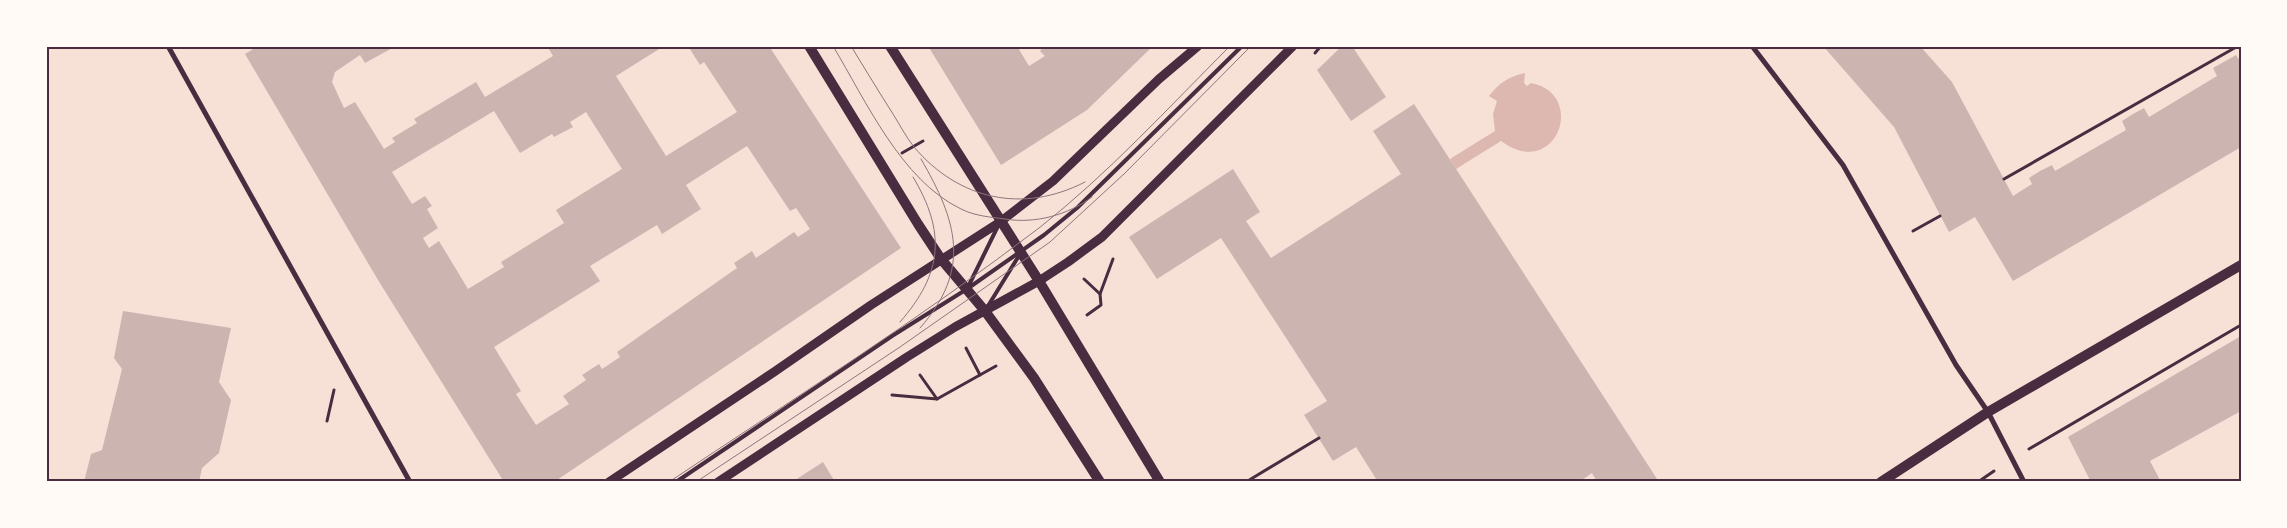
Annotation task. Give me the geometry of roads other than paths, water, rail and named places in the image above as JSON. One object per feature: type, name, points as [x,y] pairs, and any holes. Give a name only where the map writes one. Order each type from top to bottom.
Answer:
[{"type":"main road","points":[[809,46],[882,166],[942,259],[985,311],[1034,378],[1100,482]]},
{"type":"main road","points":[[890,46],[1039,281],[1160,482]]},
{"type":"main road","points":[[1881,482],[1988,412],[2241,265]]},
{"type":"street","points":[[609,482],[1000,222],[1053,181],[1159,79],[1198,46]]},
{"type":"street","points":[[718,482],[907,357],[1039,281],[1102,237],[1293,46]]},
{"type":"street","points":[[170,47],[410,482]]},
{"type":"street","points":[[1755,47],[1843,165],[1956,365],[1988,412],[2024,482]]},
{"type":"lane","points":[[676,482],[892,336],[967,289],[1021,252],[1076,208],[1242,46]]},
{"type":"lane","points":[[967,289],[1000,222]]},
{"type":"lane","points":[[985,311],[1021,252]]},
{"type":"tram line","points":[[833,46],[872,114],[903,159],[920,179],[940,196],[961,209],[983,216],[1016,220],[1039,219],[1051,217],[1072,209],[1092,197]]},
{"type":"tram line","points":[[851,46],[914,147],[932,165],[951,179],[972,190],[993,196],[1016,199],[1062,192],[1085,182]]},
{"type":"tram line","points":[[669,482],[902,326],[1039,228],[1089,186],[1161,117],[1230,46]]},
{"type":"tram line","points":[[696,482],[900,347],[1050,242],[1124,174],[1251,46]]},
{"type":"tram line","points":[[920,328],[936,306],[947,285],[953,265],[954,245],[943,203],[921,159]]},
{"type":"tram line","points":[[900,322],[925,286],[932,269],[935,252],[935,234],[931,216],[924,197],[913,177]]}]
